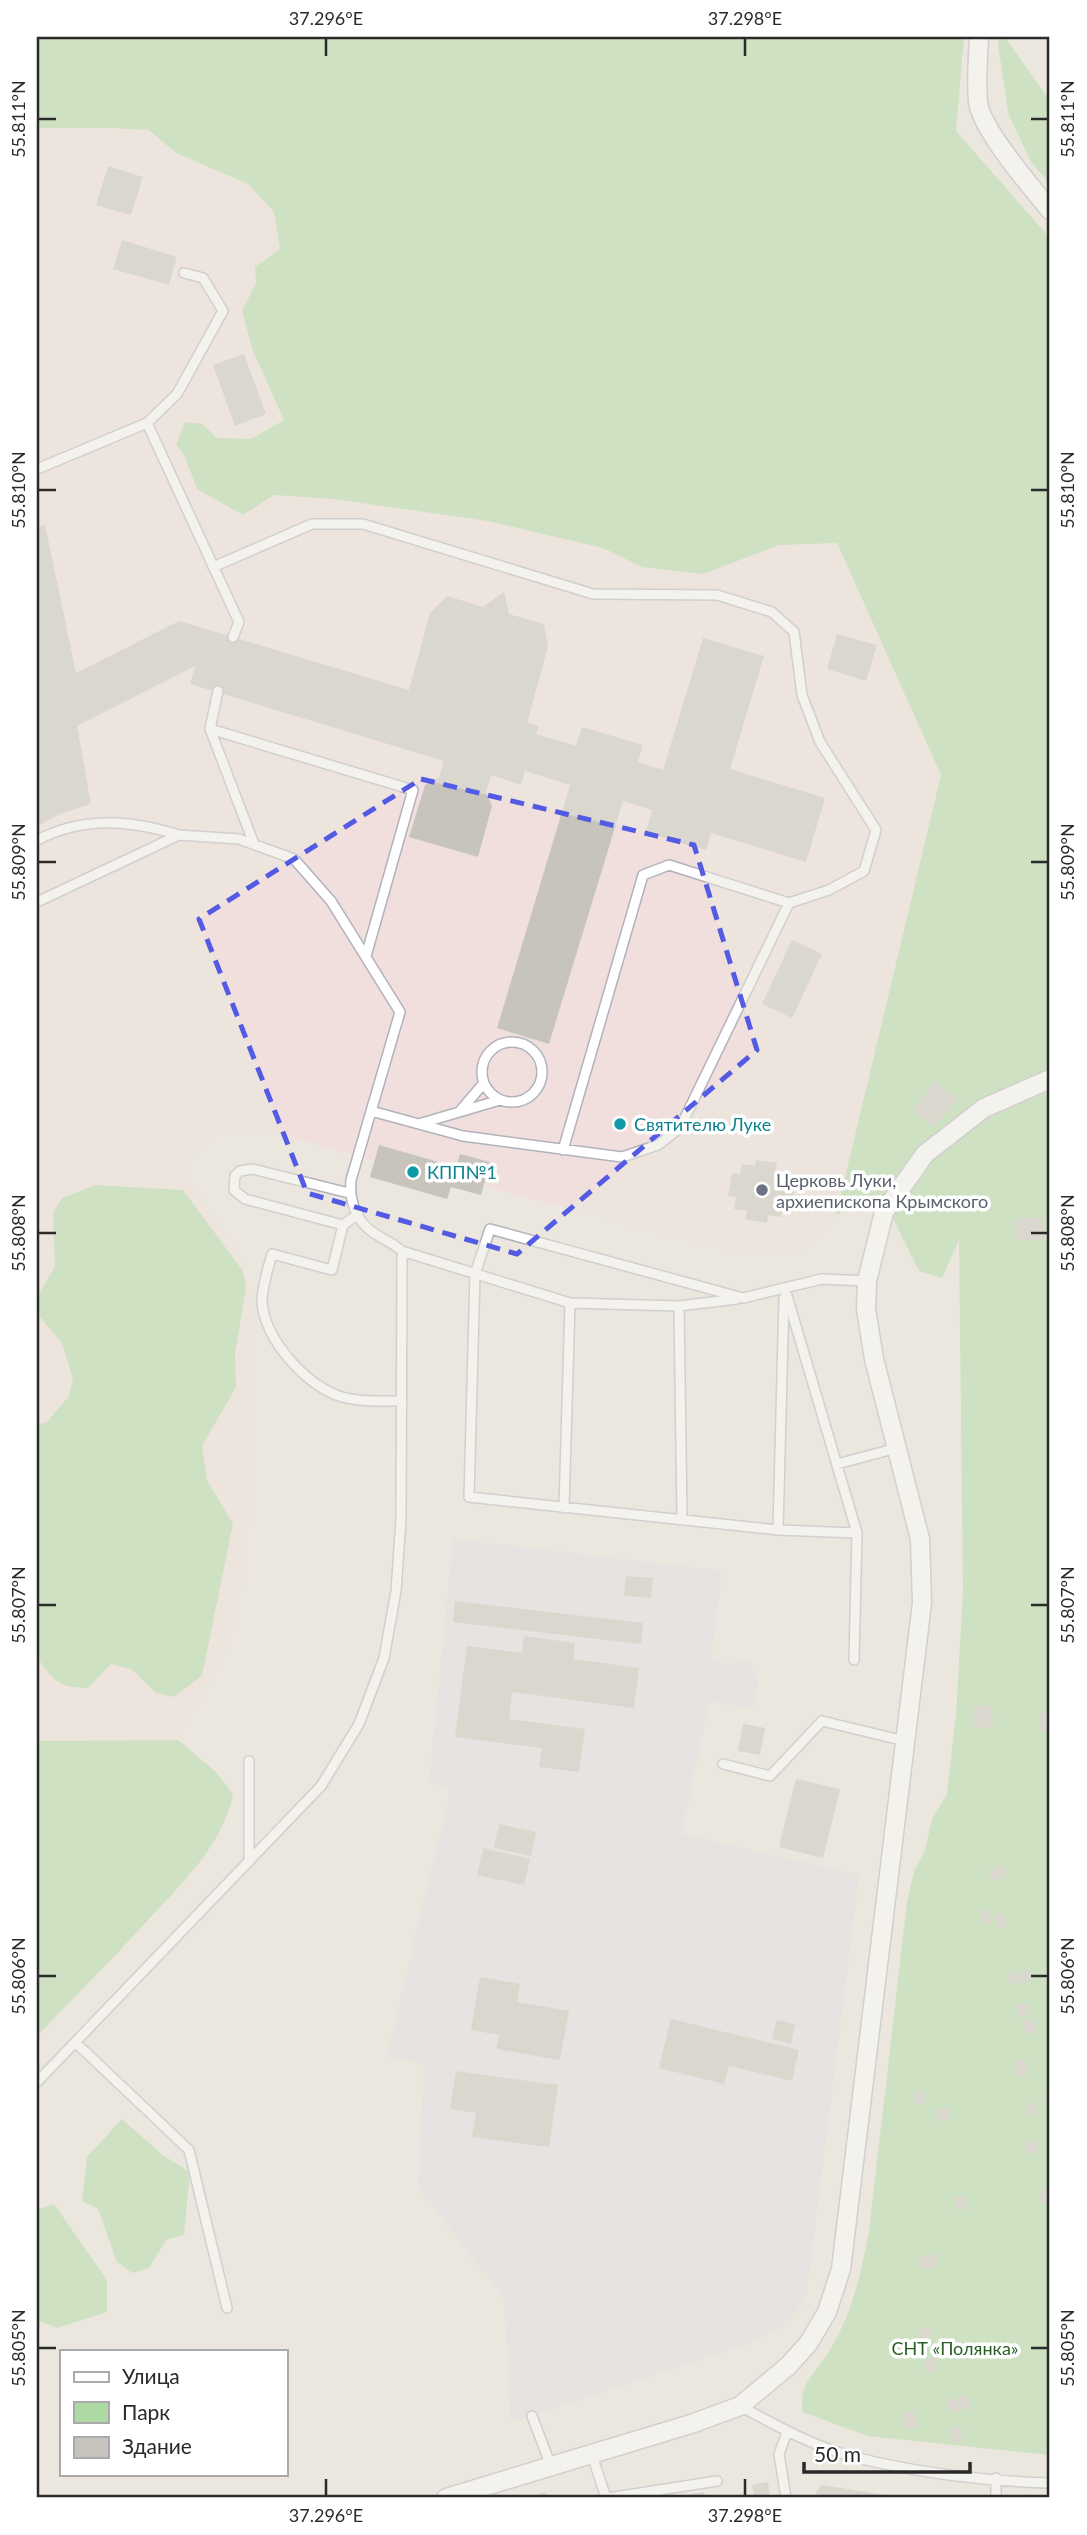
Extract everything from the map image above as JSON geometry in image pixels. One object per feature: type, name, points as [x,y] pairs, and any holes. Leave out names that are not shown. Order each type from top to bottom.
[{"type":"street","points":[[979,37],[978,105],[1013,164],[1050,210]]},
{"type":"street","points":[[446,2498],[592,2455],[740,2406],[788,2366],[808,2344],[828,2312],[841,2269],[922,1603],[920,1539],[874,1359],[866,1309],[867,1281],[884,1212],[925,1154],[984,1108],[1050,1079]]},
{"type":"lane","points":[[37,469],[147,422],[177,394],[223,312],[203,278],[184,273]]},
{"type":"lane","points":[[147,422],[239,622],[233,637]]},
{"type":"lane","points":[[213,567],[312,524],[363,524],[593,594],[717,595],[772,612],[794,632],[802,695],[820,742],[876,830],[864,871],[829,890],[789,903],[669,865],[643,875],[563,1150]]},
{"type":"lane","points":[[218,691],[211,729],[254,844]]},
{"type":"lane","points":[[211,729],[414,790],[366,956]]},
{"type":"lane","points":[[37,840],[58,829],[84,823],[147,825],[179,835],[239,839],[294,859],[331,901],[400,1013],[349,1193],[365,1226],[374,1234],[391,1241],[402,1251],[570,1303],[679,1306],[743,1298],[822,1279],[867,1281]]},
{"type":"lane","points":[[37,902],[179,835]]},
{"type":"lane","points":[[371,1111],[463,1136],[622,1157],[658,1145],[680,1128],[789,903]]},
{"type":"lane","points":[[501,1043],[525,1043],[535,1050],[541,1060],[541,1084],[534,1094],[524,1100],[500,1100],[490,1093],[484,1083],[481,1071],[484,1059],[491,1049],[501,1043]]},
{"type":"lane","points":[[459,1112],[484,1083]]},
{"type":"lane","points":[[420,1124],[500,1100]]},
{"type":"lane","points":[[343,1225],[245,1199],[234,1190],[233,1183],[240,1171],[253,1168],[349,1193]]},
{"type":"lane","points":[[358,1214],[343,1225],[332,1270],[272,1254],[262,1303],[271,1332],[302,1375],[341,1397],[402,1401]]},
{"type":"lane","points":[[743,1298],[490,1229],[475,1274],[469,1497],[778,1530],[858,1533]]},
{"type":"lane","points":[[37,2082],[321,1786],[359,1724],[384,1658],[397,1591],[401,1519],[402,1251]]},
{"type":"lane","points":[[785,1289],[858,1533],[854,1660]]},
{"type":"lane","points":[[778,1530],[785,1289]]},
{"type":"lane","points":[[564,1508],[570,1303]]},
{"type":"lane","points":[[679,1306],[682,1520]]},
{"type":"lane","points":[[837,1464],[897,1448]]},
{"type":"lane","points":[[723,1764],[770,1776],[822,1721],[905,1741]]},
{"type":"lane","points":[[249,1761],[249,1862]]},
{"type":"lane","points":[[75,2042],[189,2150],[228,2308]]},
{"type":"lane","points":[[740,2406],[787,2432],[856,2458],[947,2474],[1050,2483]]},
{"type":"lane","points":[[532,2416],[551,2466]]},
{"type":"lane","points":[[786,2498],[779,2454],[787,2432]]},
{"type":"lane","points":[[592,2455],[607,2498],[717,2481]]},
{"type":"lane","points":[[996,2479],[996,2498]]},
{"type":"highlighted area","points":[[421,779],[694,845],[757,1050],[517,1254],[307,1193],[199,919]]},
{"type":"shaded area","points":[[37,37],[837,543],[941,775],[836,1215],[813,1241],[797,1251],[757,1256],[732,1251],[484,1186],[481,1195],[451,1187],[447,1199],[370,1177],[374,1161],[274,1132],[236,1128],[216,1134],[192,1156],[190,1179],[206,1210],[230,1239],[248,1278],[252,1446],[250,1515],[237,1616],[223,1655],[178,1739],[217,1773],[233,1794],[230,1812],[201,1863],[37,2036]]},
{"type":"shaded area","points":[[453,1539],[722,1571],[711,1658],[727,1665],[748,1660],[759,1679],[753,1709],[709,1701],[682,1834],[859,1875],[806,2297],[784,2325],[751,2342],[511,2423],[504,2298],[418,2187],[424,2064],[387,2056],[451,1788],[429,1783]]},
{"type":"green space","name":"СНТ «Полянка»","points":[[37,37],[964,37],[956,131],[1050,238],[1050,2455],[867,2436],[803,2412],[802,2404],[807,2383],[833,2344],[848,2313],[862,2265],[869,2231],[907,1902],[914,1871],[925,1851],[932,1819],[947,1794],[956,1714],[963,1592],[959,1240],[942,1278],[919,1271],[881,1195],[836,1215],[941,775],[837,543],[779,545],[703,574],[642,567],[603,548],[488,521],[333,499],[274,495],[243,515],[197,489],[185,457],[176,444],[185,422],[202,424],[217,438],[251,439],[284,420],[253,351],[242,311],[256,283],[255,267],[280,249],[274,212],[248,184],[176,153],[149,130],[37,128]]},
{"type":"green space","points":[[997,37],[1005,37],[1050,101],[1050,184],[1031,162],[1008,113]]},
{"type":"green space","points":[[95,1185],[183,1190],[243,1271],[246,1287],[235,1354],[236,1387],[202,1446],[207,1480],[233,1524],[202,1676],[174,1697],[156,1693],[131,1669],[111,1664],[88,1688],[63,1684],[52,1677],[37,1657],[37,1424],[46,1423],[69,1396],[73,1379],[62,1343],[38,1315],[37,1297],[55,1267],[53,1213],[62,1198]]},
{"type":"green space","points":[[178,1740],[217,1773],[233,1794],[220,1830],[211,1847],[187,1877],[37,2036],[37,1741]]},
{"type":"green space","points":[[122,2119],[164,2156],[190,2172],[184,2235],[166,2240],[149,2268],[132,2273],[117,2262],[98,2209],[82,2201],[87,2157]]},
{"type":"green space","points":[[54,2204],[107,2280],[107,2312],[57,2328],[37,2320],[37,2210]]},
{"type":"building","points":[[108,166],[143,177],[131,215],[96,205]]},
{"type":"building","points":[[122,240],[177,257],[169,285],[113,269]]},
{"type":"building","points":[[244,354],[266,414],[235,426],[213,365]]},
{"type":"building","points":[[45,525],[76,673],[179,621],[409,690],[430,613],[447,596],[483,607],[504,592],[509,614],[544,624],[548,647],[527,723],[539,726],[536,734],[576,746],[582,727],[643,745],[638,762],[663,770],[703,638],[764,656],[730,769],[825,798],[806,862],[711,833],[706,850],[646,832],[652,810],[623,801],[549,1044],[497,1028],[570,785],[525,771],[521,785],[491,775],[486,792],[492,806],[478,857],[409,837],[425,785],[439,778],[444,761],[190,684],[195,666],[77,726],[91,804],[60,814],[37,826],[37,527]]},
{"type":"building","points":[[837,634],[877,645],[866,681],[827,669]]},
{"type":"building","points":[[792,940],[822,954],[792,1018],[762,1004]]},
{"type":"building","points":[[936,1081],[957,1099],[934,1127],[913,1110]]},
{"type":"building","name":"КПП№1","points":[[379,1145],[456,1167],[460,1154],[490,1162],[481,1195],[451,1187],[447,1199],[370,1177]]},
{"type":"building","name":"Церковь Луки, архиепископа Крымского","points":[[756,1160],[777,1163],[776,1170],[789,1172],[787,1182],[795,1184],[791,1207],[783,1206],[781,1217],[768,1215],[767,1223],[745,1219],[747,1211],[734,1209],[736,1197],[728,1196],[732,1173],[740,1174],[742,1164],[755,1166]]},
{"type":"building","points":[[1015,1218],[1043,1218],[1043,1240],[1015,1240]]},
{"type":"building","points":[[626,1576],[653,1578],[651,1598],[624,1596]]},
{"type":"building","points":[[455,1601],[643,1623],[641,1644],[453,1622]]},
{"type":"building","points":[[524,1636],[575,1643],[573,1659],[639,1668],[634,1708],[512,1692],[509,1719],[585,1729],[579,1772],[539,1767],[542,1748],[455,1737],[467,1646],[522,1653]]},
{"type":"building","points":[[992,1705],[993,1727],[974,1728],[973,1706]]},
{"type":"building","points":[[1050,1713],[1050,1732],[1041,1733],[1039,1714]]},
{"type":"building","points":[[743,1724],[765,1728],[760,1755],[738,1751]]},
{"type":"building","points":[[796,1779],[840,1789],[823,1858],[779,1847]]},
{"type":"building","points":[[499,1824],[536,1832],[531,1856],[494,1848]]},
{"type":"building","points":[[483,1848],[530,1859],[524,1885],[477,1875]]},
{"type":"building","points":[[1004,1865],[1006,1877],[991,1881],[988,1869]]},
{"type":"building","points":[[988,1909],[991,1922],[983,1924],[980,1911]]},
{"type":"building","points":[[1004,1913],[1007,1928],[998,1929],[995,1915]]},
{"type":"building","points":[[1031,1970],[1033,1980],[1010,1985],[1007,1975]]},
{"type":"building","points":[[480,1977],[520,1984],[517,2002],[569,2011],[560,2060],[496,2049],[499,2035],[471,2030]]},
{"type":"building","points":[[1028,2003],[1030,2014],[1019,2017],[1016,2005]]},
{"type":"building","points":[[671,2019],[799,2050],[792,2081],[729,2066],[724,2084],[659,2068]]},
{"type":"building","points":[[1034,2019],[1037,2032],[1025,2034],[1022,2021]]},
{"type":"building","points":[[777,2020],[795,2024],[791,2044],[772,2039]]},
{"type":"building","points":[[1025,2059],[1028,2075],[1018,2077],[1015,2062]]},
{"type":"building","points":[[456,2071],[558,2085],[549,2147],[472,2137],[476,2113],[450,2109]]},
{"type":"building","points":[[924,2091],[926,2103],[916,2105],[913,2093]]},
{"type":"building","points":[[1050,2093],[1050,2104],[1047,2105],[1045,2094]]},
{"type":"building","points":[[1034,2102],[1037,2114],[1028,2115],[1026,2104]]},
{"type":"building","points":[[948,2108],[950,2120],[939,2122],[936,2110]]},
{"type":"building","points":[[1036,2140],[1039,2152],[1028,2154],[1025,2142]]},
{"type":"building","points":[[1049,2189],[1050,2203],[1041,2205],[1038,2191]]},
{"type":"building","points":[[964,2196],[967,2209],[957,2211],[954,2198]]},
{"type":"building","points":[[937,2253],[939,2266],[921,2270],[918,2257]]},
{"type":"building","points":[[930,2327],[931,2337],[919,2339],[917,2330]]},
{"type":"building","points":[[935,2357],[938,2371],[927,2373],[924,2360]]},
{"type":"building","points":[[968,2396],[971,2408],[949,2413],[947,2400]]},
{"type":"building","points":[[915,2411],[918,2427],[904,2430],[901,2414]]},
{"type":"building","points":[[950,2427],[962,2428],[961,2443],[949,2442]]},
{"type":"building","points":[[768,2482],[770,2494],[755,2498],[752,2485]]},
{"type":"building","points":[[822,2485],[898,2498],[817,2498],[816,2492]]},
{"type":"building","points":[[545,2492],[547,2498],[527,2498]]},
{"type":"building","points":[[704,2492],[705,2498],[674,2498],[674,2497]]},
{"type":"place","name":"Святителю Луке","points":[[620,1124]]},
{"type":"place","name":"КПП№1","points":[[413,1172]]},
{"type":"place","name":"Церковь Луки, архиепископа Крымского","points":[[762,1190]]}]
